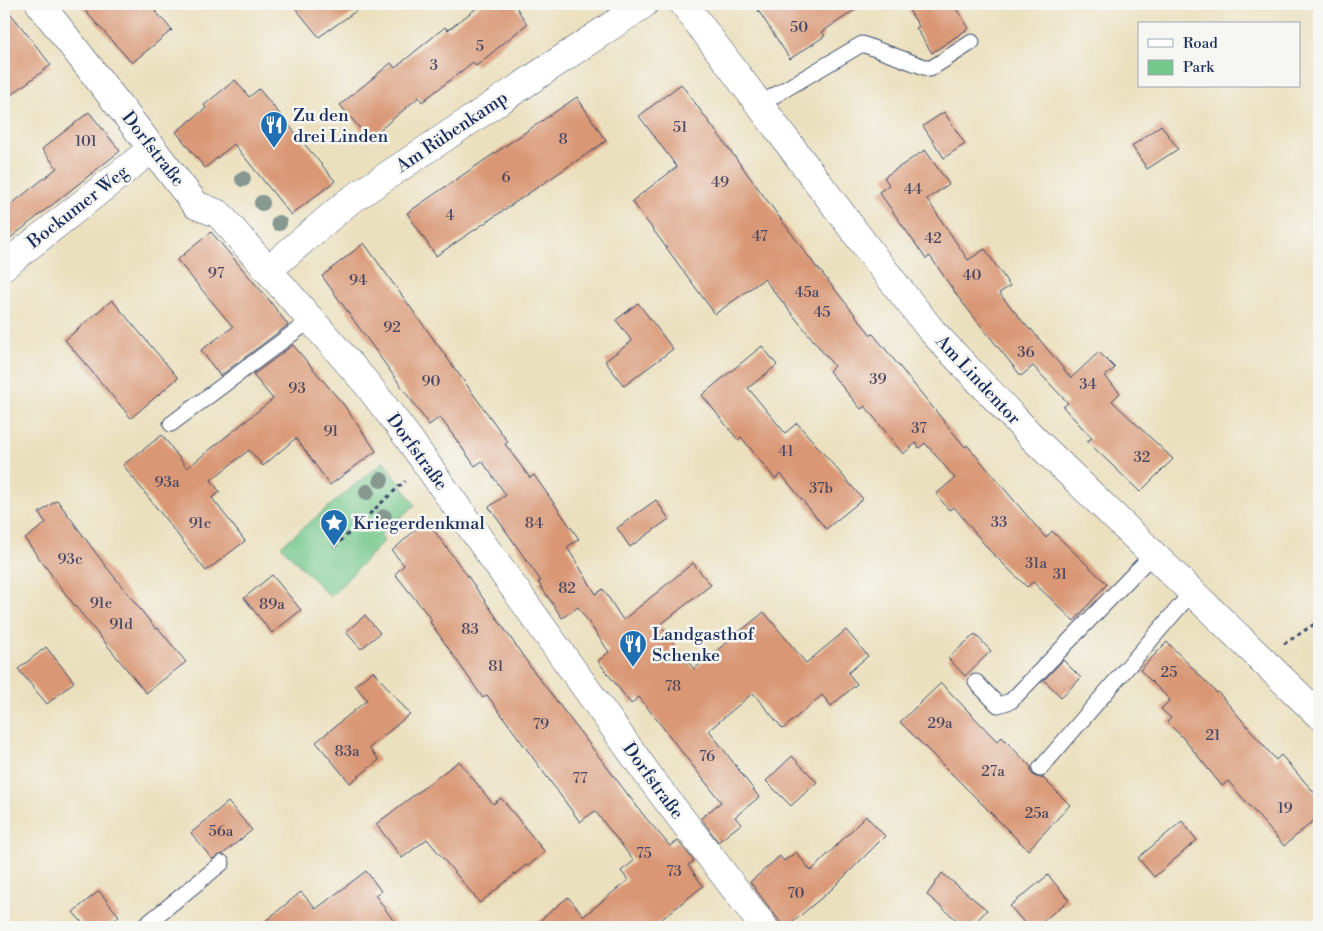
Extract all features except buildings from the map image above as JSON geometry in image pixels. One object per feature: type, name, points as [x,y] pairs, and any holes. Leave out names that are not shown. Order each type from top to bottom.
[{"type":"street","name":"Dorfstraße","points":[[40,4],[196,205],[219,214],[367,384],[425,462],[498,567],[651,779],[764,927]]},
{"type":"street","name":"Am Rübenkamp","points":[[268,270],[348,202],[644,4]]},
{"type":"street","name":"Am Lindentor","points":[[684,4],[873,256],[932,331],[1032,437],[1319,715]]},
{"type":"street","name":"Bockumer Weg","points":[[4,266],[152,148]]},
{"type":"lane","points":[[760,104],[862,44],[930,69],[972,42]]},
{"type":"lane","points":[[171,424],[312,319]]},
{"type":"lane","points":[[976,682],[998,706],[1011,701],[1153,554]]},
{"type":"lane","points":[[1040,769],[1192,592]]},
{"type":"lane","points":[[143,927],[222,863]]},
{"type":"path","points":[[334,547],[425,462]]},
{"type":"path","points":[[1261,659],[1319,621]]},
{"type":"green space","points":[[384,461],[415,505],[380,535],[384,541],[330,597],[281,546]]},
{"type":"place","name":"Zu den drei Linden","points":[[274,149]]},
{"type":"place","name":"Kriegerdenkmal","points":[[334,547]]},
{"type":"place","name":"Landgasthof Schenke","points":[[633,668]]}]
